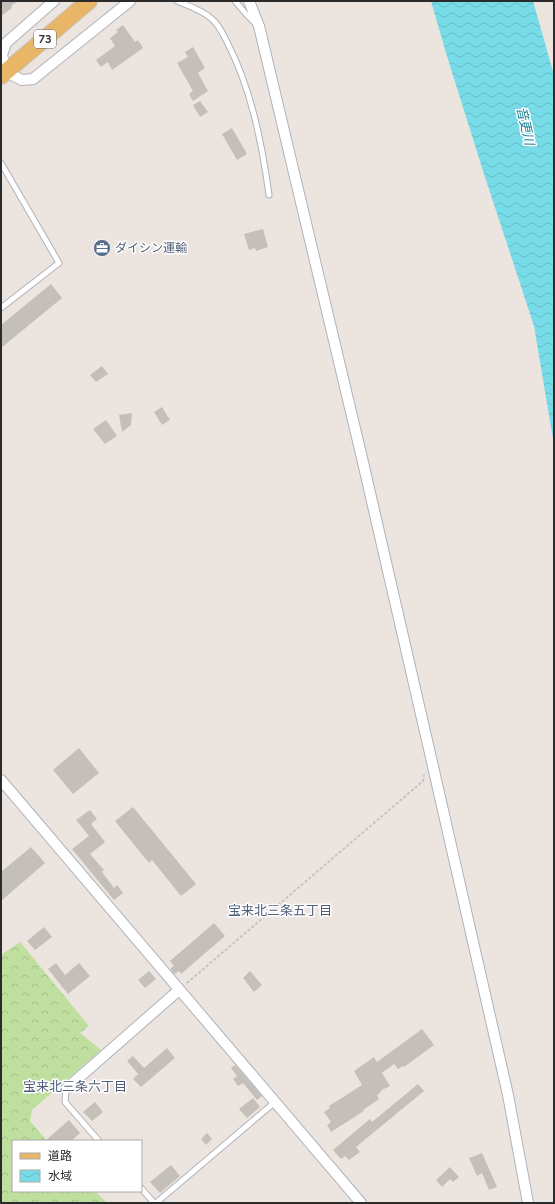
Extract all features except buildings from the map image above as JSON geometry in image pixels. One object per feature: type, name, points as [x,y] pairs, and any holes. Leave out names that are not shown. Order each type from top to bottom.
[{"type":"main road","name":"73","points":[[4,74],[90,1]]},
{"type":"street","points":[[54,1],[6,43],[2,55],[4,74],[22,80],[33,79],[130,1]]},
{"type":"street","points":[[249,1],[259,26],[362,458],[508,1095],[528,1203]]},
{"type":"street","points":[[1,780],[361,1203]]},
{"type":"street","points":[[66,1089],[180,990]]},
{"type":"lane","points":[[177,1],[200,10],[213,19],[220,27],[236,59],[257,125],[264,156],[270,195]]},
{"type":"lane","points":[[234,1],[259,26]]},
{"type":"lane","points":[[1,163],[59,263],[1,308]]},
{"type":"lane","points":[[66,1089],[65,1102],[98,1140]]},
{"type":"lane","points":[[142,1189],[155,1203],[275,1102]]},
{"type":"path","points":[[180,990],[423,781],[425,776],[424,770]]},
{"type":"green space","points":[[20,942],[89,1026],[80,1033],[101,1050],[32,1110],[30,1121],[46,1140],[12,1140],[12,1192],[96,1192],[107,1203],[1,1203],[1,955]]},
{"type":"water","name":"音更川","points":[[431,1],[533,1],[554,75],[554,445],[534,326],[483,171]]},
{"type":"place","name":"ダイシン運輸","points":[[102,248]]},
{"type":"district","name":"宝来北三条五丁目","points":[[280,911]]},
{"type":"district","name":"宝来北三条六丁目","points":[[75,1087]]}]
